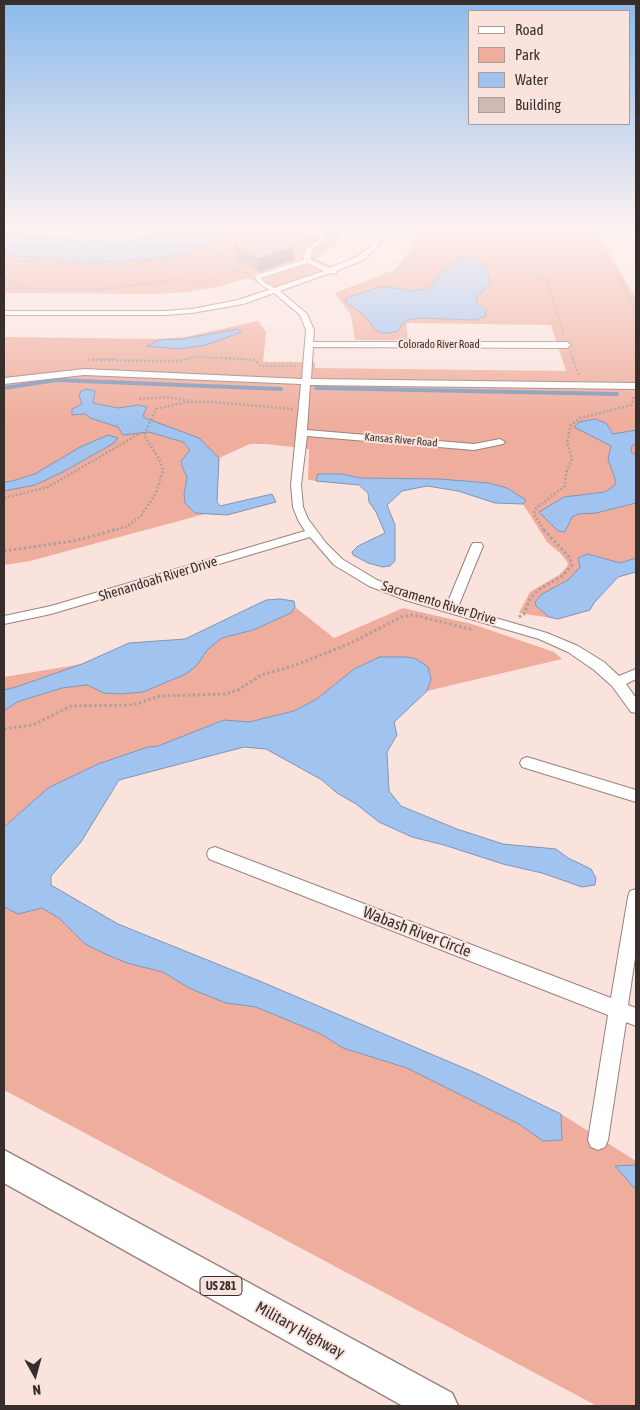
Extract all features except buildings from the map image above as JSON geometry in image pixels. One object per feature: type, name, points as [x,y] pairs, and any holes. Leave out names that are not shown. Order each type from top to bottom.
[{"type":"main road","name":"Military Highway","points":[[4,1166],[439,1406]]},
{"type":"street","points":[[4,313],[48,311],[134,314],[192,311],[240,302],[270,293]]},
{"type":"street","name":"Sacramento River Drive","points":[[278,293],[303,314],[310,330],[296,485],[298,507],[311,533],[338,562],[373,582],[409,597],[497,622],[558,642],[587,658],[616,682],[636,708]]},
{"type":"street","name":"Colorado River Road","points":[[310,344],[568,345]]},
{"type":"street","points":[[4,381],[84,372],[306,382],[633,386]]},
{"type":"street","name":"Kansas River Road","points":[[302,433],[340,434],[474,447],[500,442]]},
{"type":"street","name":"Shenandoah River Drive","points":[[4,620],[52,610],[311,533]]},
{"type":"street","points":[[451,609],[477,546]]},
{"type":"street","points":[[616,682],[636,674]]},
{"type":"street","points":[[527,763],[636,796]]},
{"type":"street","name":"Wabash River Circle","points":[[215,854],[628,1014]]},
{"type":"street","points":[[598,1140],[628,1014],[636,897]]},
{"type":"path","points":[[550,293],[582,385]]},
{"type":"path","points":[[627,293],[636,310]]},
{"type":"path","points":[[83,361],[99,359],[178,361],[198,357],[254,360],[261,366],[307,367]]},
{"type":"path","points":[[518,618],[524,614],[530,599],[538,590],[562,576],[572,565],[570,558],[540,526],[534,514],[535,509],[565,486],[566,473],[572,459],[567,441],[568,431],[571,425],[580,418],[631,405],[634,400],[633,386]]},
{"type":"path","points":[[139,399],[168,397],[199,402],[303,410]]},
{"type":"path","points":[[4,498],[48,487],[144,431],[156,409],[163,406],[199,402]]},
{"type":"path","points":[[4,551],[89,537],[126,526],[141,516],[156,493],[163,470],[160,461],[144,435],[144,431]]},
{"type":"path","points":[[4,729],[34,725],[71,706],[134,705],[160,696],[225,694],[238,690],[261,675],[293,666],[351,643],[403,616],[413,615],[460,628],[476,630]]},
{"type":"green space","points":[[4,293],[174,293],[152,294]]},
{"type":"green space","points":[[335,293],[632,293],[636,299],[636,572],[618,577],[590,610],[558,619],[519,613],[530,592],[559,575],[567,567],[568,563],[547,542],[523,504],[495,503],[458,491],[427,486],[402,491],[387,505],[395,525],[395,561],[390,566],[383,567],[368,563],[353,555],[352,552],[358,546],[385,533],[376,512],[369,502],[368,493],[359,485],[308,480],[309,449],[266,444],[250,444],[219,458],[217,502],[220,506],[272,494],[276,502],[227,515],[205,514],[30,561],[4,565],[4,337],[159,339],[185,337],[258,321],[266,332],[263,362],[315,362],[315,368],[566,371],[551,325],[406,323],[408,340],[355,340],[351,315]]},
{"type":"green space","points":[[266,600],[294,601],[295,607],[334,638],[403,608],[472,624],[554,652],[562,659],[427,691],[394,722],[397,735],[387,752],[389,791],[401,806],[457,829],[503,844],[556,849],[568,858],[591,869],[596,878],[595,885],[582,887],[542,873],[503,864],[412,837],[379,822],[356,804],[337,793],[322,780],[266,749],[244,747],[119,780],[81,842],[51,876],[51,885],[118,924],[262,982],[478,1074],[561,1114],[636,1161],[636,1406],[597,1406],[4,1090],[4,677],[82,664],[129,643],[185,639]]},
{"type":"water","points":[[362,293],[480,293],[477,296],[476,302],[486,310],[485,316],[475,320],[419,318],[403,323],[398,331],[382,333],[377,331],[363,314],[347,304],[345,299]]},
{"type":"water","points":[[237,329],[241,332],[206,345],[179,349],[147,346],[159,340],[183,339]]},
{"type":"water","points":[[87,389],[95,391],[93,403],[118,408],[138,405],[147,407],[143,416],[145,418],[199,438],[219,458],[217,502],[220,506],[272,494],[276,502],[227,515],[195,513],[185,503],[184,495],[187,477],[181,461],[190,450],[183,442],[149,432],[123,435],[118,427],[90,418],[86,414],[72,415],[72,409],[82,404],[79,395],[81,391]]},
{"type":"water","points":[[595,419],[606,423],[613,434],[636,430],[636,443],[632,446],[631,452],[636,455],[636,503],[596,513],[579,514],[572,517],[565,532],[558,531],[539,512],[564,497],[605,492],[614,486],[616,482],[608,459],[611,446],[574,427],[579,422]]},
{"type":"water","points":[[108,435],[118,438],[114,443],[63,472],[35,485],[4,491],[4,482],[35,474],[80,447]]},
{"type":"water","points":[[318,474],[342,474],[360,478],[440,479],[489,483],[507,488],[526,500],[523,504],[495,503],[458,491],[427,486],[402,491],[387,505],[395,525],[395,561],[390,566],[383,567],[368,563],[353,555],[352,552],[358,546],[385,533],[376,512],[369,502],[368,493],[359,485],[316,481]]},
{"type":"water","points":[[588,554],[620,563],[636,558],[636,572],[618,577],[590,610],[558,619],[549,617],[536,606],[535,602],[542,594],[568,580],[580,567],[578,558]]},
{"type":"water","points":[[266,600],[294,601],[295,607],[291,613],[253,630],[222,638],[208,649],[197,665],[186,674],[143,692],[104,693],[87,685],[62,688],[17,702],[4,711],[4,690],[82,664],[129,643],[185,639]]},
{"type":"water","points":[[380,657],[416,659],[428,667],[431,679],[427,691],[394,722],[397,735],[387,752],[389,791],[401,806],[457,829],[503,844],[556,849],[568,858],[591,869],[596,878],[595,885],[582,887],[542,873],[503,864],[412,837],[379,822],[356,804],[337,793],[322,780],[266,749],[244,747],[119,780],[81,842],[51,876],[51,885],[118,924],[262,982],[478,1074],[561,1114],[562,1140],[543,1141],[519,1124],[407,1068],[343,1048],[321,1034],[256,1007],[226,1003],[191,989],[163,972],[127,963],[103,953],[85,944],[59,918],[42,908],[18,914],[4,907],[4,827],[48,788],[98,764],[148,747],[158,746],[224,720],[249,722],[294,711],[317,699],[354,669]]},
{"type":"water","points":[[636,1165],[636,1190],[615,1166]]},
{"type":"waterway","points":[[4,388],[57,380],[281,389]]},
{"type":"waterway","points":[[316,388],[617,394]]}]
